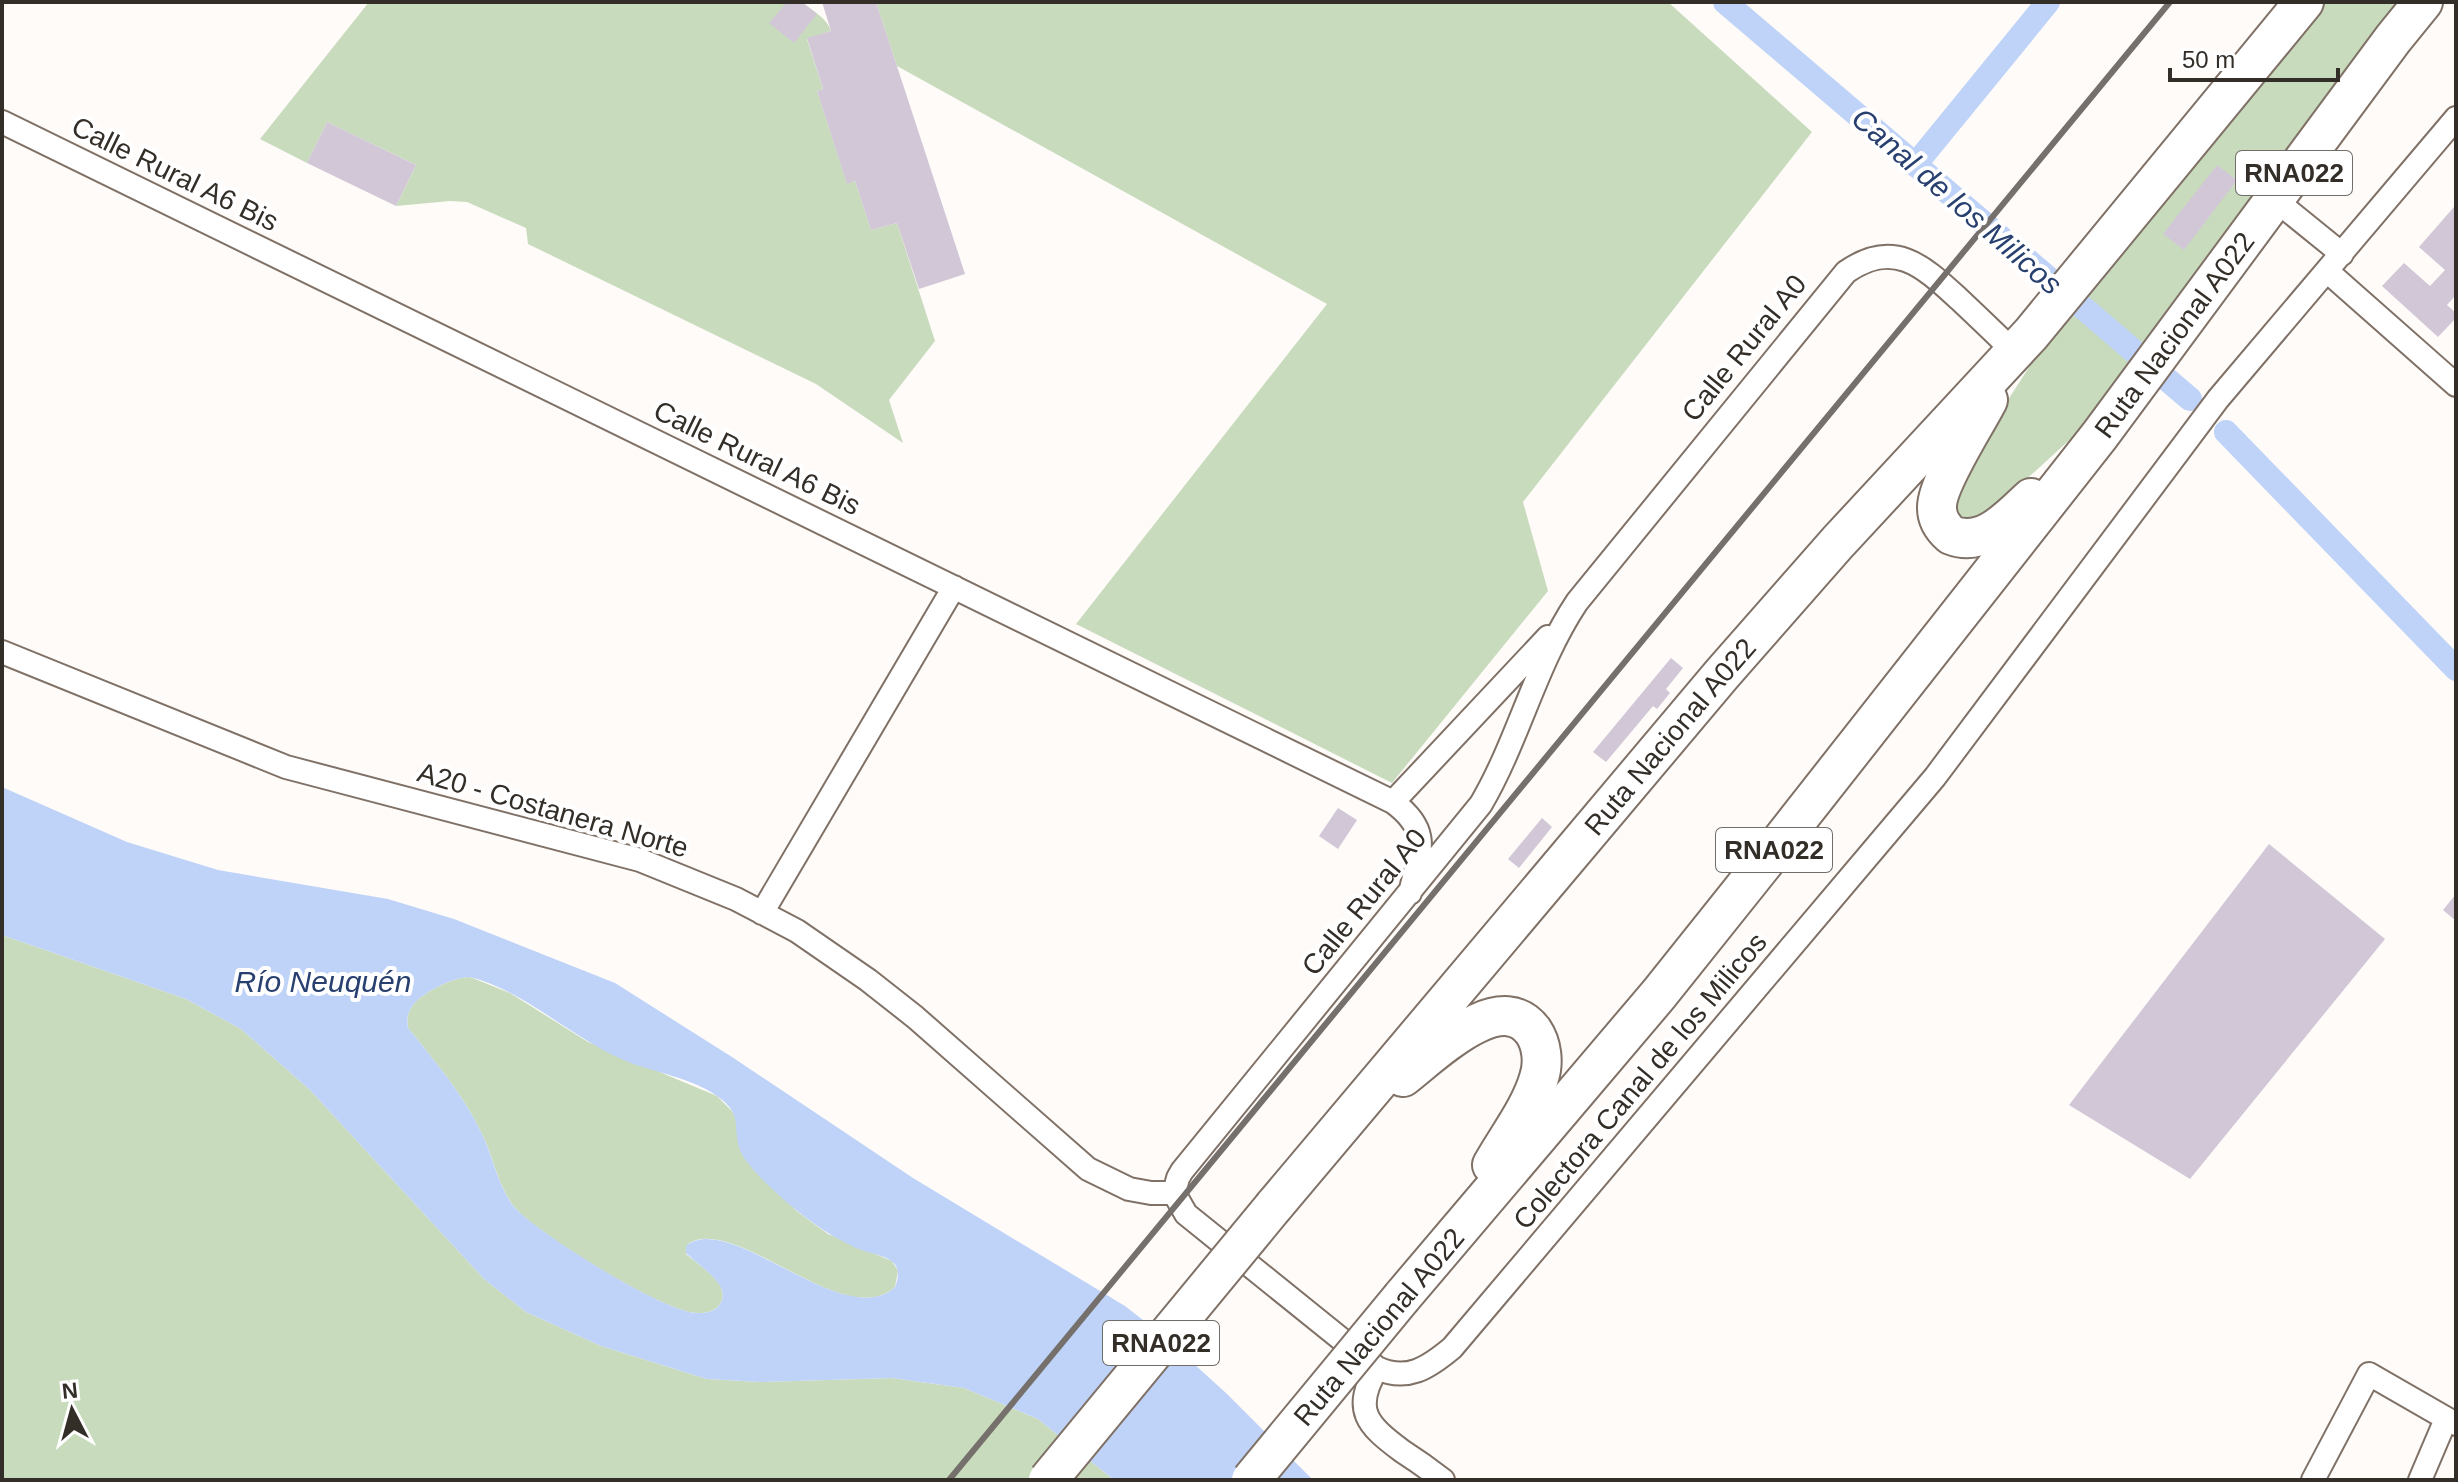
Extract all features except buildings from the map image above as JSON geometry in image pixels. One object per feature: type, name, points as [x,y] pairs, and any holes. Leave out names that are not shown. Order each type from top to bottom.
[{"type":"highway","name":"Ruta Nacional A022","points":[[1048,1480],[1722,674],[1838,542],[2023,343],[2304,2]]},
{"type":"highway","name":"Ruta Nacional A022","points":[[1251,1480],[1678,971],[2100,435],[2423,2]]},
{"type":"highway","points":[[2023,343],[1939,496],[1937,508],[1943,528],[1960,539],[1970,539],[1992,531],[2100,435]]},
{"type":"highway","points":[[1348,1120],[1474,1024],[1499,1016],[1511,1016],[1530,1028],[1541,1050],[1540,1076],[1448,1244]]},
{"type":"street","points":[[2456,118],[2327,271],[2456,385]]},
{"type":"street","name":"Calle Rural A6 Bis","points":[[2,122],[1393,802],[1410,815],[1418,827],[1419,855],[1410,893]]},
{"type":"street","points":[[2274,199],[2342,254]]},
{"type":"street","name":"Calle Rural A0","points":[[1174,1193],[1182,1171],[1466,826],[1495,780],[1548,649],[1597,577],[1846,272],[1872,258],[1901,258],[1924,268],[2023,343]]},
{"type":"street","name":"Colectora Canal de los Milicos","points":[[1377,1368],[1390,1374],[1404,1375],[1427,1367],[1452,1348],[1927,787],[2218,399],[2327,271]]},
{"type":"street","points":[[762,913],[954,587]]},
{"type":"street","name":"Calle Rural A0","points":[[1393,802],[1534,651],[1562,626]]},
{"type":"street","name":"A20 - Costanera Norte","points":[[2,652],[286,767],[640,860],[687,877],[797,931],[868,980],[915,1017],[1088,1169],[1129,1189],[1174,1193]]},
{"type":"street","points":[[1174,1193],[1186,1214],[1377,1368],[1364,1398],[1366,1418],[1380,1435],[1443,1480]]},
{"type":"street","points":[[2313,1480],[2369,1374],[2451,1421],[2420,1480]]},
{"type":"green space","points":[[369,2],[801,2],[819,15],[831,31],[807,39],[823,89],[817,91],[847,183],[855,181],[871,230],[897,223],[935,341],[889,400],[903,443],[816,384],[528,244],[526,228],[467,202],[396,206],[416,165],[327,122],[307,163],[260,139]]},
{"type":"green space","points":[[876,2],[1668,2],[1812,132],[1523,502],[1548,591],[1392,783],[1076,624],[1327,304],[897,66]]},
{"type":"green space","points":[[2326,2],[2409,2],[2088,423],[1984,518],[1974,523],[1956,519],[1948,499],[1963,470],[2042,347]]},
{"type":"green space","points":[[2,935],[186,999],[241,1029],[310,1090],[484,1279],[526,1312],[601,1346],[707,1379],[761,1382],[892,1378],[964,1388],[1038,1419],[1114,1480],[2,1480]]},
{"type":"green space","points":[[470,977],[510,993],[588,1042],[717,1096],[738,1122],[740,1149],[768,1184],[828,1234],[892,1261],[898,1271],[895,1287],[874,1297],[849,1296],[735,1245],[710,1239],[689,1243],[686,1254],[712,1276],[722,1290],[723,1297],[718,1306],[699,1313],[683,1310],[633,1288],[529,1221],[510,1200],[466,1104],[408,1028],[408,1018],[415,1002],[446,983]]},
{"type":"water","name":"Río Neuquén","points":[[2,787],[127,842],[218,870],[388,899],[454,919],[615,983],[913,1178],[1125,1306],[1226,1393],[1313,1480],[1114,1480],[1038,1419],[964,1388],[892,1378],[761,1382],[707,1379],[601,1346],[526,1312],[484,1279],[310,1090],[241,1029],[186,999],[2,935]],"holes":[[[470,977],[491,984],[626,1061],[695,1084],[717,1096],[731,1109],[740,1150],[760,1177],[814,1224],[854,1247],[896,1265],[895,1287],[873,1297],[847,1295],[818,1285],[730,1243],[706,1239],[686,1246],[686,1253],[718,1283],[723,1297],[711,1311],[699,1313],[683,1310],[633,1288],[529,1221],[504,1191],[466,1104],[408,1028],[408,1018],[415,1002],[438,987]]]},
{"type":"waterway","name":"Canal de los Milicos","points":[[1725,2],[2190,399]]},
{"type":"waterway","points":[[1915,165],[2048,2]]},
{"type":"waterway","name":"Canal de los Milicos","points":[[2226,432],[2456,669]]},
{"type":"railway","points":[[949,1480],[2170,2]]}]
